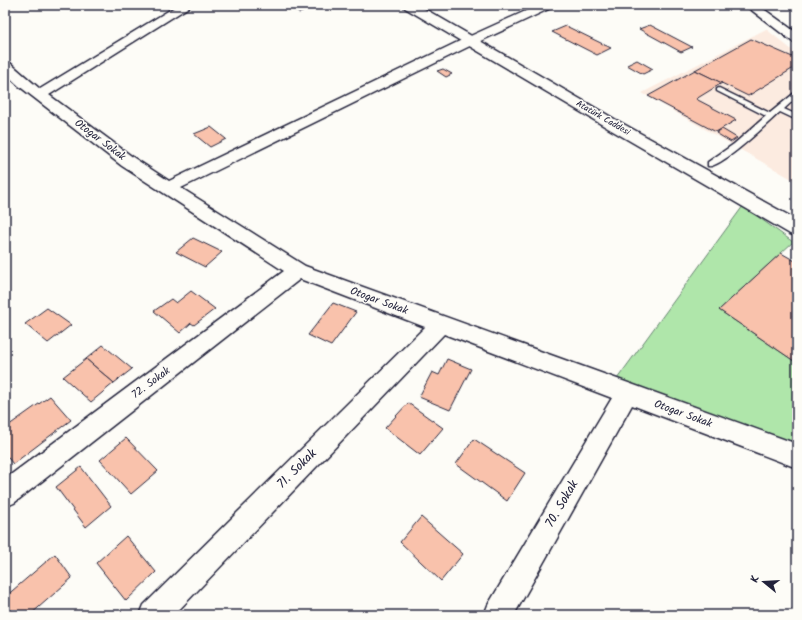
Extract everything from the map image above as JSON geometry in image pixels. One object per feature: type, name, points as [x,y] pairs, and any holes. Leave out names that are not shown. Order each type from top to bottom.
[{"type":"main road","name":"Atatürk Caddesi","points":[[409,5],[592,95]]},
{"type":"main road","name":"Atatürk Caddesi","points":[[431,5],[477,38],[797,229]]},
{"type":"main road","points":[[664,136],[797,213]]},
{"type":"street","points":[[40,95],[186,5]]},
{"type":"street","points":[[168,188],[477,38],[549,5]]},
{"type":"street","points":[[751,5],[797,39]]},
{"type":"street","name":"Otogar Sokak","points":[[5,66],[40,95],[128,162],[298,271],[797,456]]},
{"type":"street","name":"72. Sokak","points":[[5,494],[298,271]]},
{"type":"street","name":"71. Sokak","points":[[154,615],[441,324]]},
{"type":"street","name":"70. Sokak","points":[[498,615],[627,393]]},
{"type":"lane","points":[[719,90],[771,116]]},
{"type":"lane","points":[[711,164],[737,146],[797,93]]},
{"type":"lane","points":[[779,109],[797,118]]},
{"type":"shaded area","points":[[766,29],[797,54],[797,182],[642,93]]},
{"type":"green space","points":[[743,206],[793,242],[719,310],[797,363],[797,445],[617,379]]},
{"type":"building","points":[[287,5],[314,5],[317,7],[299,13]]},
{"type":"building","points":[[650,25],[692,47],[681,52],[639,29]]},
{"type":"building","points":[[566,26],[611,48],[597,55],[552,32]]},
{"type":"building","points":[[751,39],[797,59],[797,66],[748,96],[695,70]]},
{"type":"building","points":[[637,60],[653,69],[643,74],[627,65]]},
{"type":"building","points":[[443,69],[452,74],[446,77],[437,71]]},
{"type":"building","points":[[695,70],[722,83],[696,99],[736,120],[716,132],[648,96]]},
{"type":"building","points":[[211,127],[226,139],[210,147],[194,134]]},
{"type":"building","points":[[722,129],[737,138],[731,142],[716,133]]},
{"type":"building","points":[[193,238],[222,252],[205,267],[176,252]]},
{"type":"building","points":[[781,253],[797,262],[797,363],[719,310]]},
{"type":"building","points":[[191,291],[215,309],[194,325],[191,323],[180,333],[154,311],[171,299],[176,303]]},
{"type":"building","points":[[333,303],[356,312],[331,346],[308,335]]},
{"type":"building","points":[[47,308],[71,325],[48,343],[25,324]]},
{"type":"building","points":[[103,345],[132,369],[114,383],[86,359]]},
{"type":"building","points":[[86,359],[114,383],[91,402],[63,377]]},
{"type":"building","points":[[447,359],[471,369],[450,410],[419,397],[432,372],[439,375]]},
{"type":"building","points":[[50,396],[71,420],[13,464],[5,454],[5,428]]},
{"type":"building","points":[[408,403],[443,428],[420,455],[385,428]]},
{"type":"building","points":[[126,438],[158,471],[131,494],[100,460]]},
{"type":"building","points":[[474,439],[525,473],[507,501],[456,464]]},
{"type":"building","points":[[81,467],[111,506],[86,527],[56,487]]},
{"type":"building","points":[[421,517],[463,554],[441,581],[400,542]]},
{"type":"building","points":[[126,536],[156,572],[126,601],[96,563]]},
{"type":"building","points":[[55,554],[72,578],[30,615],[5,615],[5,597]]}]
